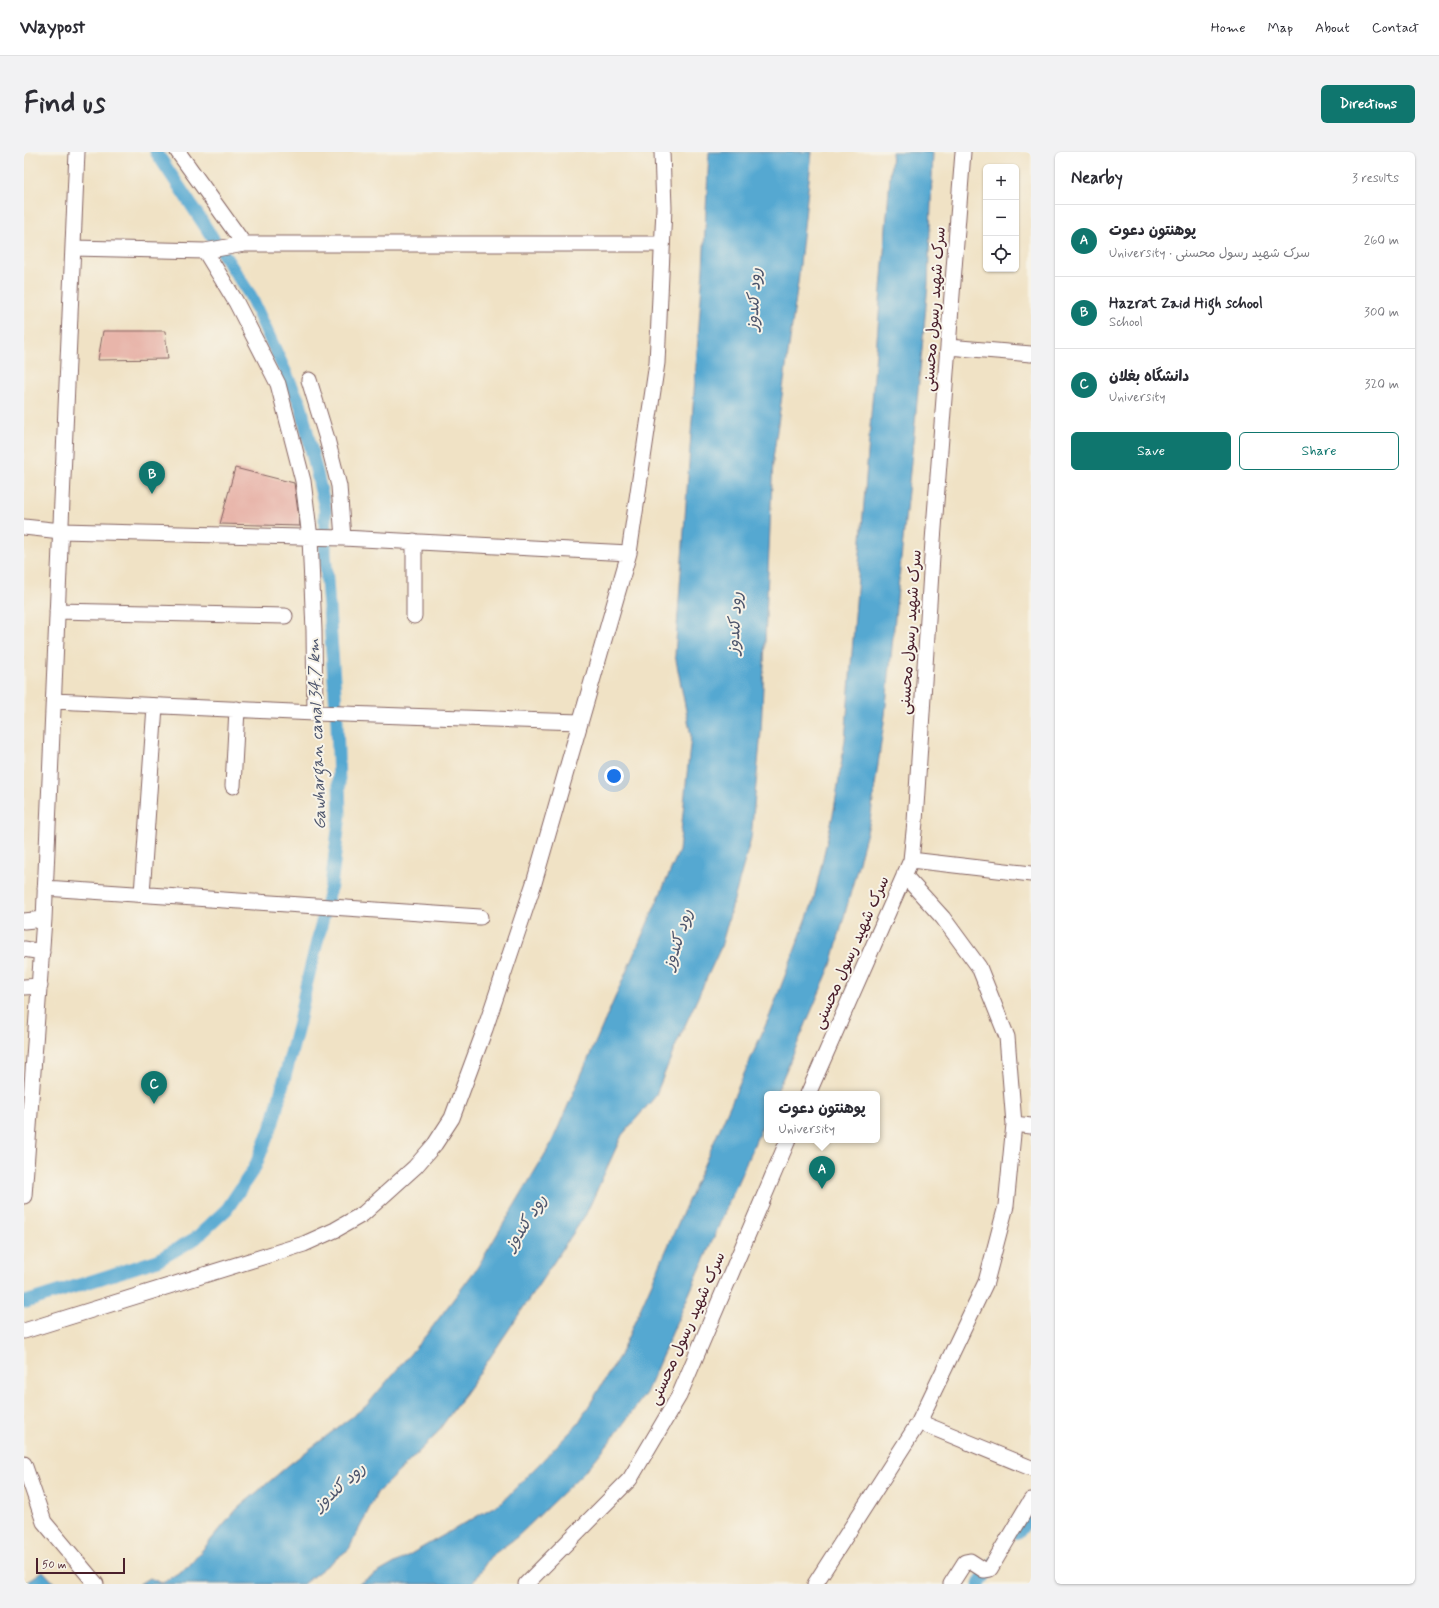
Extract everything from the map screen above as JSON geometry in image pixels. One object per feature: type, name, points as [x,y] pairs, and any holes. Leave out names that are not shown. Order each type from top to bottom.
[{"type":"street","points":[[24,1196],[44,919],[54,701],[56,612],[61,531],[77,152]]},
{"type":"street","points":[[178,152],[244,244]]},
{"type":"street","points":[[24,1331],[304,1244],[335,1230],[363,1214],[415,1168],[435,1144],[452,1118],[534,883],[629,553],[657,363],[664,208],[662,152]]},
{"type":"street","name":"سرک شهید رسول محسنی","points":[[809,1091],[911,860],[915,822],[963,152]]},
{"type":"street","points":[[73,248],[205,251],[244,244],[662,244]]},
{"type":"street","points":[[205,251],[236,302],[278,384],[303,481],[310,538],[314,631],[315,713]]},
{"type":"street","points":[[948,347],[1031,354]]},
{"type":"street","points":[[308,380],[327,439],[339,486],[343,538]]},
{"type":"street","points":[[24,527],[61,531],[414,541],[629,553]]},
{"type":"street","points":[[414,541],[414,616]]},
{"type":"street","points":[[56,612],[285,616]]},
{"type":"street","points":[[54,701],[362,715],[580,722]]},
{"type":"street","points":[[142,894],[155,706]]},
{"type":"street","points":[[233,786],[237,709]]},
{"type":"street","points":[[911,860],[1031,874]]},
{"type":"street","points":[[815,1584],[919,1422],[986,1282],[1006,1206],[1014,1124],[1007,1037],[979,967],[943,918],[904,875]]},
{"type":"street","points":[[45,888],[480,917]]},
{"type":"street","points":[[24,921],[44,919]]},
{"type":"street","points":[[24,949],[42,952]]},
{"type":"street","points":[[24,987],[40,986]]},
{"type":"street","points":[[1014,1124],[1031,1126]]},
{"type":"street","name":"سرک شهید رسول محسنی","points":[[527,1584],[630,1479],[679,1396],[787,1143]]},
{"type":"street","points":[[919,1422],[1031,1468]]},
{"type":"street","points":[[24,1464],[44,1522],[92,1578]]},
{"type":"street","points":[[951,1584],[965,1562],[970,1561],[984,1570],[990,1569],[1031,1500]]},
{"type":"water","name":"رود کندوز","points":[[709,152],[812,152],[798,283],[773,459],[761,732],[751,838],[721,947],[676,1045],[655,1097],[622,1135],[586,1214],[479,1374],[434,1437],[377,1493],[349,1549],[303,1584],[139,1584],[149,1578],[162,1583],[188,1567],[237,1509],[290,1464],[366,1406],[427,1334],[477,1268],[551,1144],[679,851],[691,736],[675,655],[703,269]]},
{"type":"water","points":[[892,152],[933,152],[928,285],[885,715],[870,821],[831,965],[777,1091],[764,1091],[764,1122],[646,1393],[618,1431],[590,1466],[517,1537],[490,1557],[472,1584],[358,1584],[502,1502],[577,1425],[620,1355],[770,1015],[813,902],[834,810],[845,740]]},
{"type":"water","points":[[43,1571],[55,1584],[24,1584]]},
{"type":"building","points":[[103,331],[165,331],[168,359],[98,360]]},
{"type":"building","points":[[235,468],[294,483],[300,526],[220,524]]},
{"type":"waterway","name":"Gawhargan canal 34.7 km","points":[[26,1302],[158,1260],[196,1238],[227,1209],[255,1167],[273,1122],[299,1023],[306,986],[331,886],[340,814],[337,722],[325,552],[325,508],[301,406],[250,295],[156,152]]},
{"type":"waterway","points":[[1018,1533],[1031,1515]]},
{"type":"waterway","points":[[979,1584],[995,1563]]},
{"type":"place","name":"Hazrat Zaid High school","points":[[152,494]]},
{"type":"place","name":"دانشگاه بغلان","points":[[154,1104]]},
{"type":"place","name":"پوهنتون دعوت","points":[[822,1189]]}]
